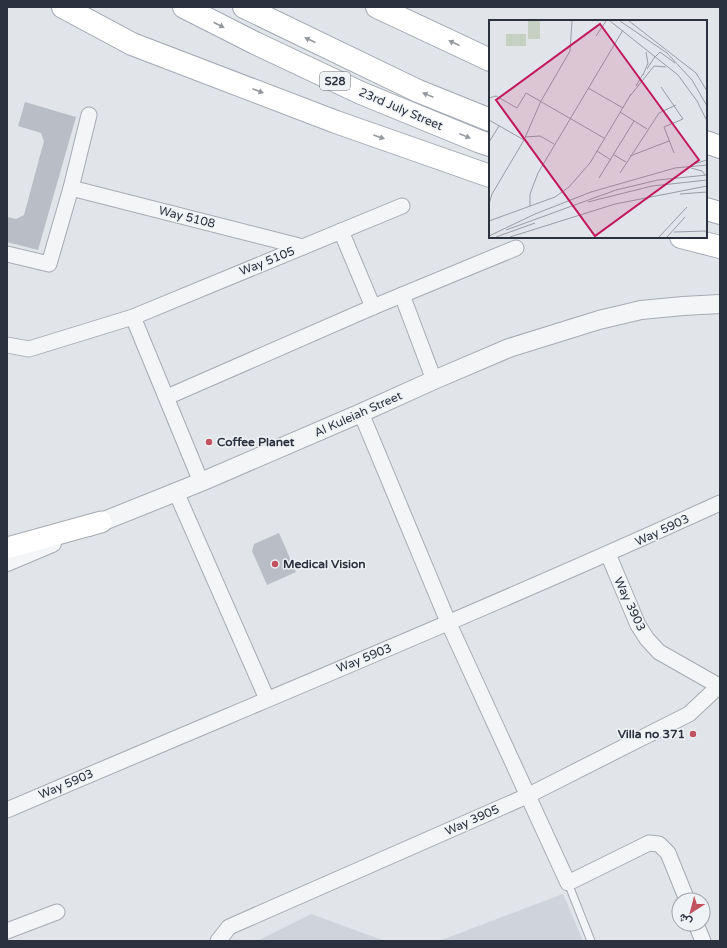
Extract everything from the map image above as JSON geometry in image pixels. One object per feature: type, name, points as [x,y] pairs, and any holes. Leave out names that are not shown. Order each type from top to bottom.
[{"type":"main road","points":[[91,7],[221,77]]},
{"type":"main road","name":"23rd July Street","points":[[184,7],[254,43],[361,93],[489,145]]},
{"type":"main road","name":"23rd July Street","points":[[244,7],[418,92],[489,120]]},
{"type":"main road","points":[[374,7],[489,60]]},
{"type":"main road","points":[[377,7],[397,17]]},
{"type":"main road","points":[[63,8],[132,44],[336,122],[489,176]]},
{"type":"main road","points":[[707,142],[720,147]]},
{"type":"main road","points":[[707,194],[720,197]]},
{"type":"main road","points":[[707,209],[720,213]]},
{"type":"main road","points":[[685,238],[720,247]]},
{"type":"main road","points":[[7,548],[101,522]]},
{"type":"street","points":[[7,254],[49,264],[71,188],[89,114]]},
{"type":"street","name":"Way 5108","points":[[71,188],[303,247]]},
{"type":"street","name":"Way 5105","points":[[7,344],[29,349],[133,317],[402,206]]},
{"type":"street","points":[[341,231],[372,307]]},
{"type":"street","points":[[167,397],[372,307],[516,248]]},
{"type":"street","points":[[402,295],[434,380]]},
{"type":"street","name":"Al Kuleiah Street","points":[[7,562],[361,414],[434,380],[509,348],[599,320],[641,310],[720,304]]},
{"type":"street","points":[[133,317],[201,482]]},
{"type":"street","points":[[361,414],[449,624],[568,883],[649,843],[659,844],[668,853],[684,892]]},
{"type":"street","points":[[176,492],[267,699]]},
{"type":"street","name":"Way 5903","points":[[7,810],[267,699],[449,624],[720,503]]},
{"type":"street","name":"Way 3903","points":[[608,554],[638,625],[647,639],[659,652],[719,686]]},
{"type":"street","name":"Way 3905","points":[[218,941],[229,927],[527,796],[689,714],[719,686]]},
{"type":"street","points":[[7,931],[57,912]]},
{"type":"lane","points":[[568,883],[591,941]]},
{"type":"shaded area","points":[[563,894],[583,941],[439,941]]},
{"type":"shaded area","points":[[311,914],[385,941],[257,941]]},
{"type":"building","points":[[25,102],[76,117],[38,250],[7,242],[7,217],[16,219],[24,215],[44,141],[41,133],[18,126]]},
{"type":"building","name":"Medical Vision","points":[[279,533],[296,572],[267,585],[252,551],[254,544]]},
{"type":"place","name":"Coffee Planet","points":[[209,442]]},
{"type":"place","name":"Medical Vision","points":[[275,564]]},
{"type":"place","name":"Villa no 371","points":[[693,734]]}]
